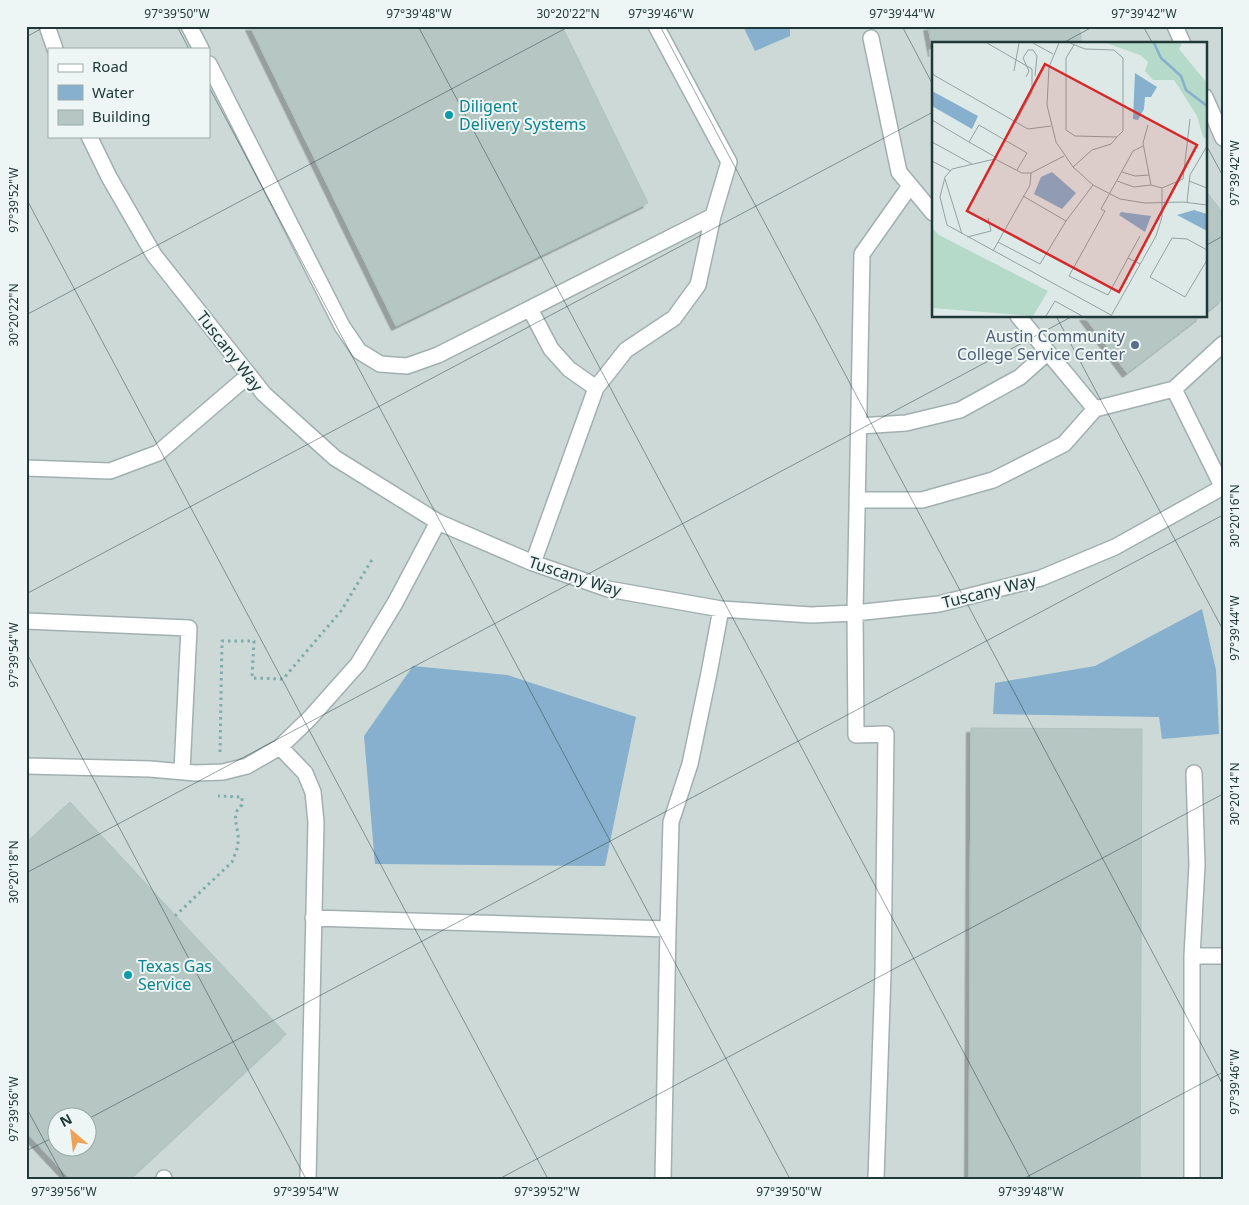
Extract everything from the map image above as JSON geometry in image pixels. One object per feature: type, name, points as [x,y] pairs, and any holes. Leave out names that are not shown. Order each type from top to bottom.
[{"type":"street","points":[[47,26],[55,48]]},
{"type":"street","points":[[189,26],[200,48]]},
{"type":"street","points":[[533,563],[596,388],[626,350],[674,318],[698,285],[729,162],[656,26]]},
{"type":"street","points":[[1175,26],[1182,42]]},
{"type":"street","points":[[871,38],[898,172],[932,212]]},
{"type":"street","points":[[210,66],[342,326],[358,351],[380,364],[407,366],[438,355],[714,216]]},
{"type":"street","points":[[1206,99],[1223,138]]},
{"type":"street","name":"Tuscany Way","points":[[90,138],[109,178],[154,255],[264,394],[334,458],[438,522],[533,563],[608,589],[721,609],[812,615],[855,613],[939,604],[1042,578],[1115,547],[1223,487]]},
{"type":"street","points":[[876,1179],[883,973],[886,734],[856,735],[855,613],[862,254],[910,186]]},
{"type":"street","points":[[530,309],[551,349],[569,370],[596,388]]},
{"type":"street","points":[[1020,318],[1095,409]]},
{"type":"street","points":[[858,500],[922,500],[993,480],[1064,444],[1095,409],[1174,389],[1223,344]]},
{"type":"street","points":[[859,426],[906,423],[960,410],[1020,377],[1048,352]]},
{"type":"street","points":[[26,468],[110,471],[158,453],[248,375]]},
{"type":"street","points":[[1174,389],[1223,487]]},
{"type":"street","points":[[27,766],[222,772],[247,766],[280,747],[310,718],[358,664],[395,603],[438,522]]},
{"type":"street","points":[[663,1179],[671,822],[690,764],[721,609]]},
{"type":"street","points":[[26,621],[189,628],[189,772]]},
{"type":"street","points":[[280,747],[305,773],[312,792],[316,822],[308,1179]]},
{"type":"street","points":[[1192,1179],[1192,956],[1198,865],[1194,773]]},
{"type":"street","points":[[313,918],[668,929]]},
{"type":"street","points":[[1192,956],[1223,956]]},
{"type":"path","points":[[220,752],[222,641],[254,641],[252,678],[282,679],[341,611],[373,558]]},
{"type":"path","points":[[175,916],[232,862],[236,853],[238,833],[234,816],[242,805],[242,797],[218,796]]},
{"type":"shaded area","points":[[26,26],[1223,26],[1223,1179],[26,1179]]},
{"type":"water","points":[[743,26],[790,26],[790,36],[755,51]]},
{"type":"water","points":[[1202,609],[1216,670],[1219,734],[1162,739],[1159,717],[993,714],[995,683],[1095,666]]},
{"type":"water","points":[[413,666],[507,675],[636,717],[605,866],[375,864],[364,736]]},
{"type":"building","name":"Diligent Delivery Systems","points":[[250,26],[562,26],[648,203],[396,326]]},
{"type":"building","points":[[928,26],[1079,26],[1082,42],[932,42],[932,47]]},
{"type":"building","points":[[1206,191],[1223,213],[1223,299],[1206,312]]},
{"type":"building","name":"Austin Community College Service Center","points":[[1086,318],[1198,318],[1127,373]]},
{"type":"building","points":[[971,728],[1142,729],[1140,1179],[969,1179]]},
{"type":"building","name":"Texas Gas Service","points":[[70,802],[286,1034],[130,1179],[70,1179],[50,1158],[98,1158],[98,1108],[48,1108],[48,1156],[26,1132],[26,843]]},
{"type":"place","name":"Diligent Delivery Systems","points":[[449,115]]},
{"type":"place","name":"Austin Community College Service Center","points":[[1135,345]]},
{"type":"place","name":"Texas Gas Service","points":[[128,975]]}]
